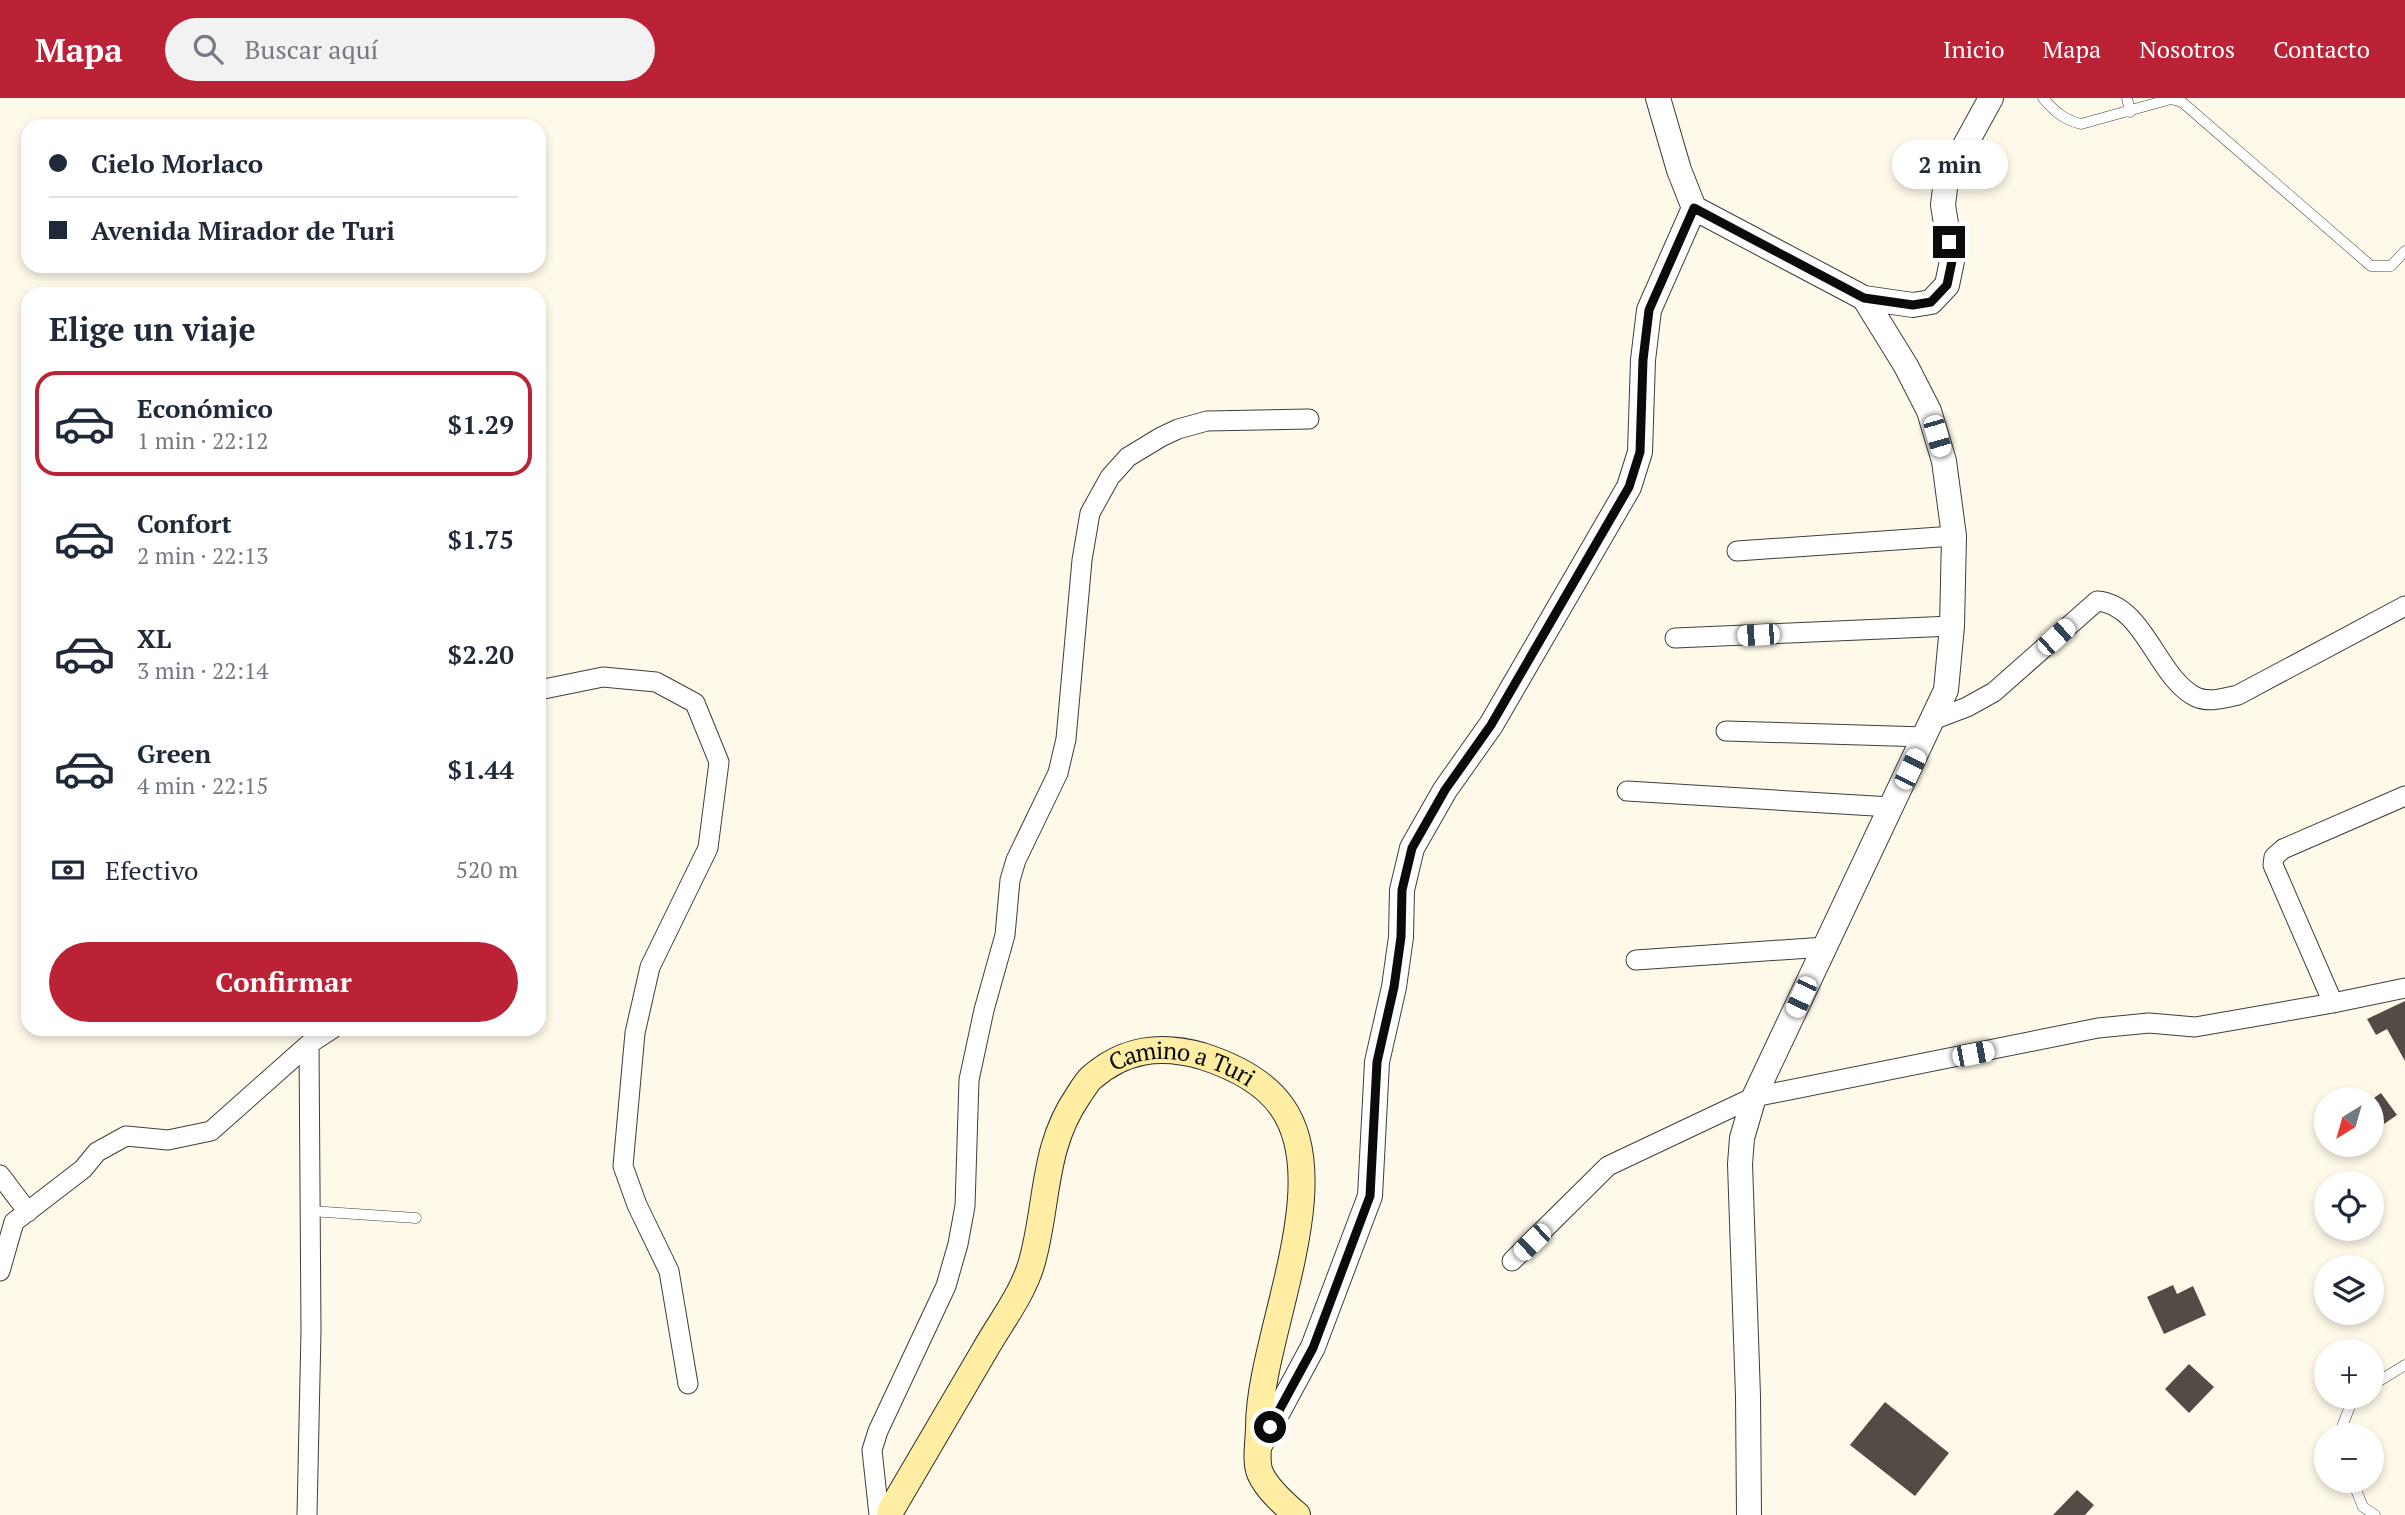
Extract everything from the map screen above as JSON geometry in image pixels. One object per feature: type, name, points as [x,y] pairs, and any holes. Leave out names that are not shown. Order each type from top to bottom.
[{"type":"main road","name":"Camino a Turi","points":[[890,1515],[1014,1301],[1028,1270],[1054,1142],[1069,1110],[1089,1080],[1107,1065],[1117,1058],[1146,1050],[1182,1050],[1221,1062],[1256,1082],[1282,1106],[1296,1136],[1302,1178],[1300,1217],[1259,1402],[1259,1447],[1260,1472],[1279,1499],[1297,1515]]},
{"type":"street","points":[[1658,98],[1679,170],[1694,208],[1864,298],[1913,305],[1931,302],[1947,285],[1952,261],[1944,205],[1946,180],[1991,98]]},
{"type":"street","points":[[1259,1447],[1313,1348],[1370,1196],[1377,1062],[1394,987],[1401,937],[1402,890],[1412,848],[1445,790],[1491,725],[1629,487],[1640,452],[1643,360],[1649,310],[1694,208]]},
{"type":"street","points":[[1749,1515],[1740,1164],[1742,1138],[1754,1097],[1946,690],[1952,626],[1954,536],[1944,461],[1929,411],[1906,366],[1864,298]]},
{"type":"street","points":[[879,1515],[873,1450],[875,1440],[946,1286],[958,1244],[965,1206],[970,1080],[984,1010],[1004,935],[1010,880],[1016,860],[1058,773],[1066,739],[1082,560],[1090,513],[1110,477],[1128,457],[1161,436],[1207,421],[1309,419]]},
{"type":"street","points":[[1737,551],[1954,536]]},
{"type":"street","points":[[1726,731],[1929,728],[1994,692],[2097,601],[2110,602],[2123,609],[2188,691],[2196,697],[2219,700],[2238,695],[2405,606]]},
{"type":"street","points":[[1675,638],[1952,626]]},
{"type":"street","points":[[546,689],[603,677],[656,682],[695,703],[719,762],[708,848],[650,967],[635,1033],[624,1166],[637,1205],[669,1271],[688,1384]]},
{"type":"street","points":[[1627,791],[1891,807]]},
{"type":"street","points":[[2333,1003],[2273,864],[2274,857],[2283,849],[2405,796]]},
{"type":"street","points":[[1636,960],[1825,947]]},
{"type":"street","points":[[1512,1261],[1608,1166],[1754,1097],[2098,1028],[2149,1023],[2194,1027],[2405,988]]},
{"type":"street","points":[[0,1271],[14,1222],[83,1169],[97,1152],[126,1136],[168,1140],[211,1131],[321,1036]]},
{"type":"street","points":[[307,1515],[311,1331],[309,1044]]},
{"type":"street","points":[[0,1175],[28,1212]]},
{"type":"lane","points":[[2043,98],[2054,111],[2081,124],[2171,99],[2182,102],[2371,267],[2391,266],[2405,251]]},
{"type":"lane","points":[[2127,98],[2130,112]]},
{"type":"lane","points":[[310,1211],[416,1218]]},
{"type":"lane","points":[[2384,1378],[2405,1365]]},
{"type":"lane","points":[[2357,1493],[2363,1507],[2375,1515]]},
{"type":"building","points":[[2405,1001],[2405,1061],[2387,1029],[2376,1035],[2367,1019]]},
{"type":"building","points":[[2384,1097],[2397,1115],[2384,1124]]},
{"type":"building","points":[[2173,1285],[2177,1294],[2193,1286],[2206,1315],[2164,1334],[2147,1297]]},
{"type":"building","points":[[2189,1364],[2214,1387],[2189,1413],[2165,1389]]},
{"type":"building","points":[[1885,1402],[1949,1453],[1915,1496],[1850,1445]]},
{"type":"building","points":[[2077,1490],[2094,1505],[2085,1515],[2053,1515]]},
{"type":"route","points":[[1270,1427],[1313,1348],[1370,1196],[1377,1062],[1394,987],[1401,937],[1402,890],[1412,848],[1445,790],[1491,725],[1629,487],[1640,452],[1643,360],[1649,310],[1694,208],[1864,298],[1913,305],[1931,302],[1947,285],[1952,261],[1949,242]]}]
